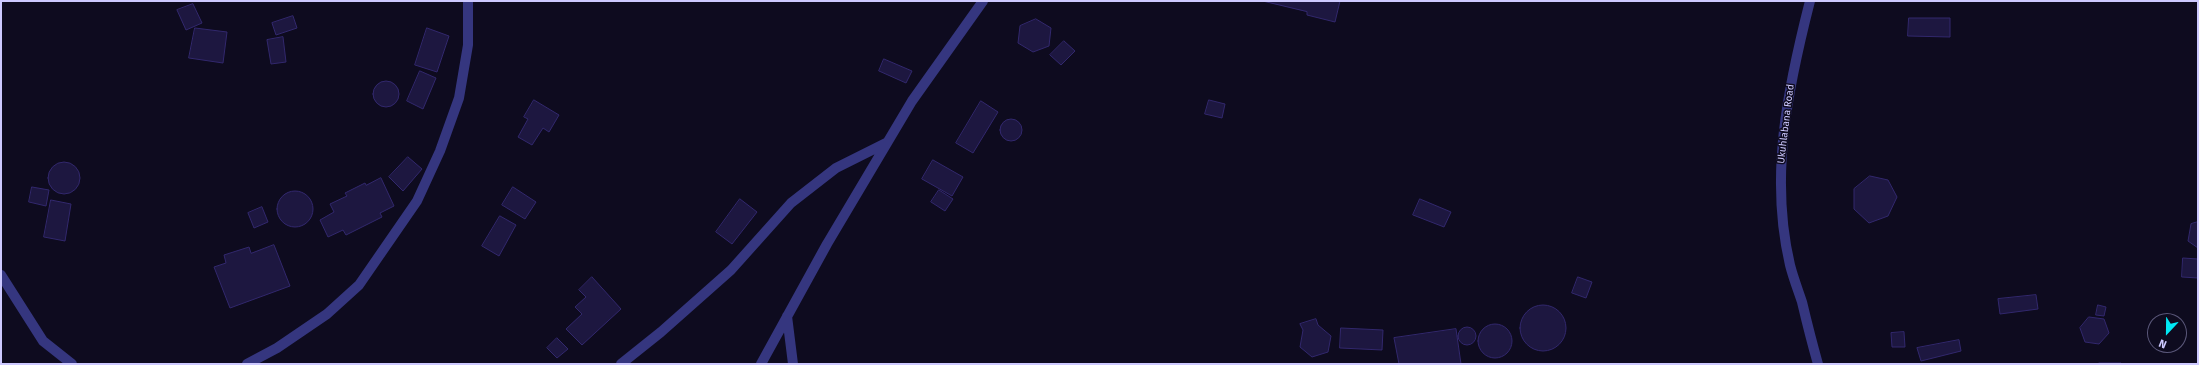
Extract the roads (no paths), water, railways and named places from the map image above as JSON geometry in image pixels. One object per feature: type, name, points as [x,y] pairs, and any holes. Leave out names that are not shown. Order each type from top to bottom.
[{"type":"street","points":[[247,364],[277,348],[327,314],[359,285],[416,201],[440,151],[459,98],[468,45],[468,1]]},
{"type":"street","points":[[761,364],[886,143],[912,101],[983,1]]},
{"type":"street","name":"Ukuhlabana Road","points":[[1810,1],[1793,69],[1782,142],[1781,177],[1782,218],[1790,265],[1818,364]]},
{"type":"street","points":[[621,364],[661,332],[731,270],[791,203],[836,168],[886,143]]},
{"type":"street","points":[[1,274],[43,341],[72,364]]},
{"type":"street","points":[[787,316],[793,364]]}]
